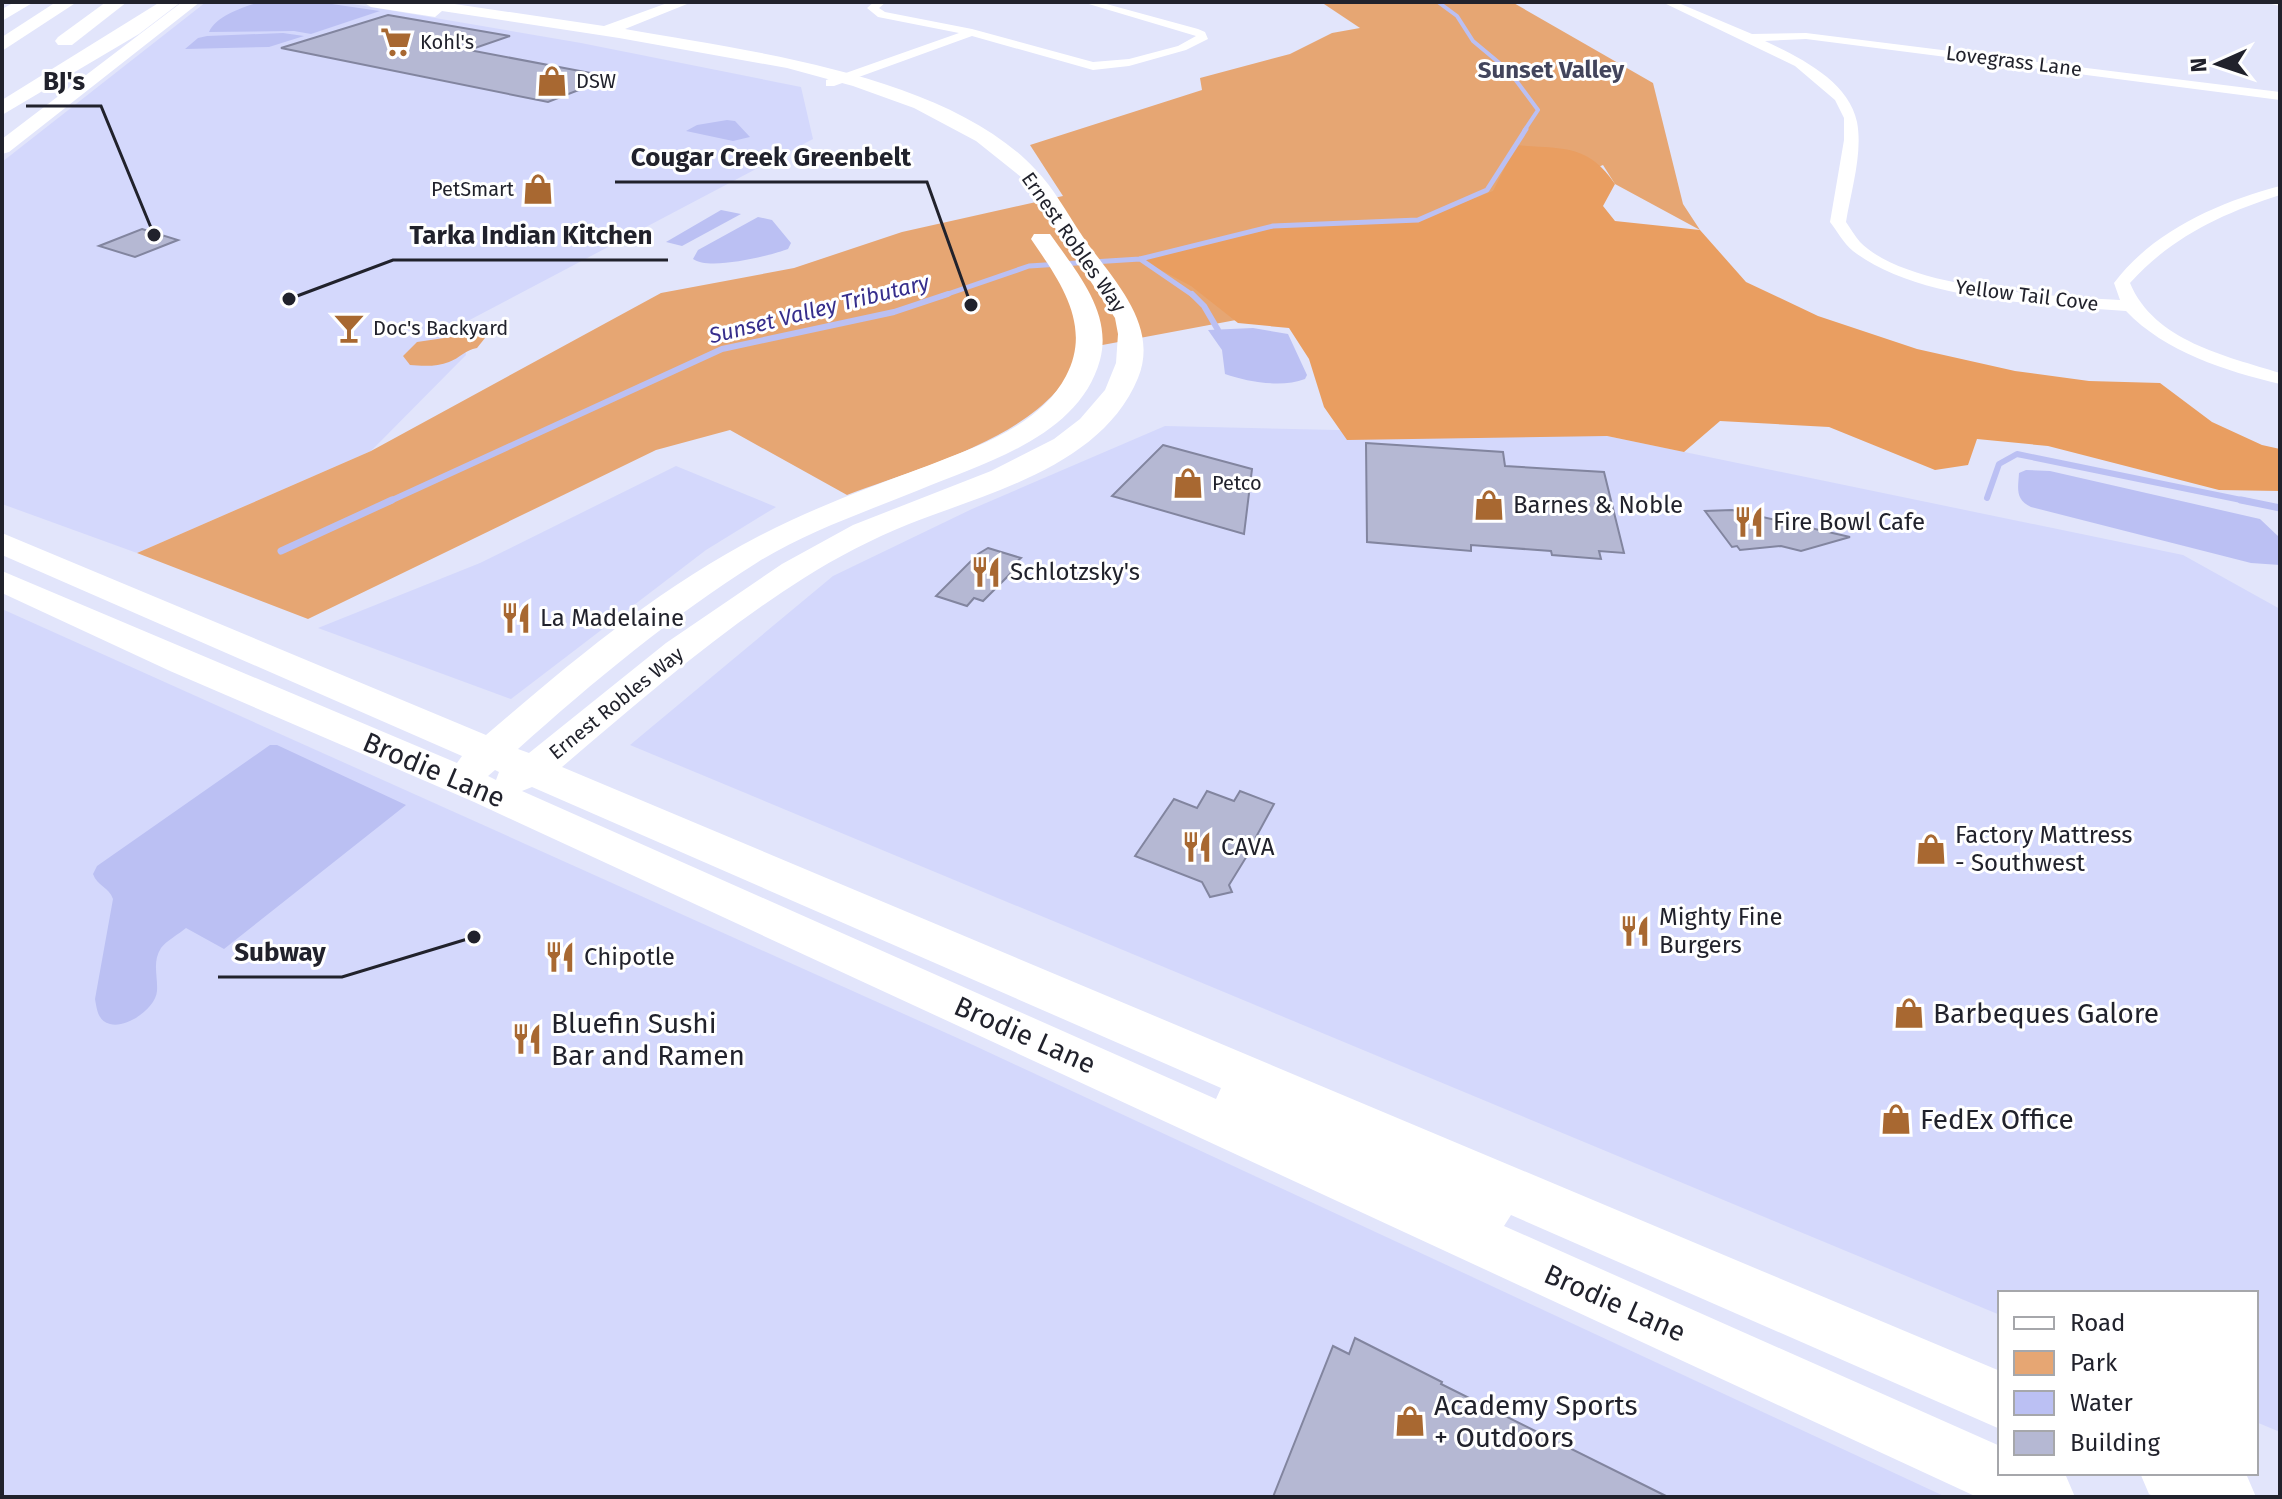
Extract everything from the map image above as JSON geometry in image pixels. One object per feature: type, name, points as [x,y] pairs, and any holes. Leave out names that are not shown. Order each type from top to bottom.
[{"type":"highway","points":[[2,45],[68,2]]},
{"type":"highway","points":[[48,53],[118,2]]},
{"type":"highway","points":[[2,109],[172,2]]},
{"type":"street","points":[[2,16],[26,2]]},
{"type":"street","points":[[2,148],[192,2]]},
{"type":"street","name":"Ernest Robles Way","points":[[371,2],[599,34],[837,80],[921,104],[983,137],[1028,173],[1077,244],[1084,303],[1092,334],[1088,358],[1065,399],[1035,425],[995,449],[831,515],[753,552],[685,595],[491,752],[473,787]]},
{"type":"street","name":"Ernest Robles Way","points":[[410,2],[469,14]]},
{"type":"street","points":[[599,34],[684,2]]},
{"type":"street","points":[[881,2],[872,8],[882,15],[972,32],[1093,66],[1129,62],[1182,48],[1202,39],[1201,34],[1194,31],[1087,2]]},
{"type":"street","name":"Yellow Tail Cove","points":[[1667,2],[1747,38],[1828,84],[1846,108],[1850,132],[1838,222],[1842,233],[1859,249],[1907,273],[1964,289],[2132,306]]},
{"type":"street","points":[[2267,2],[2280,3]]},
{"type":"street","points":[[837,80],[972,32]]},
{"type":"street","name":"Lovegrass Lane","points":[[1747,38],[1806,36],[2280,96]]},
{"type":"street","name":"Ernest Robles Way","points":[[837,80],[936,126],[976,152],[998,174]]},
{"type":"street","points":[[2280,190],[2204,219],[2135,266],[2122,283],[2132,306],[2166,333],[2188,345],[2280,379]]},
{"type":"street","name":"Ernest Robles Way","points":[[473,787],[533,770],[712,624],[764,587],[881,524],[1038,461],[1089,426],[1122,386],[1133,349],[1127,318],[1080,273],[1049,249],[1031,223]]},
{"type":"street","name":"Brodie Lane","points":[[2,543],[1998,1399]]},
{"type":"street","points":[[2,568],[36,575],[83,594],[105,599],[132,599]]},
{"type":"street","name":"Brodie Lane","points":[[2,581],[473,787],[2045,1497]]},
{"type":"street","points":[[1122,1078],[1164,1074],[1331,1140],[1388,1137]]},
{"type":"street","points":[[1349,1181],[1398,1174],[1562,1239],[1627,1240]]},
{"type":"street","points":[[2175,1475],[2226,1497]]},
{"type":"shaded area","points":[[206,2],[341,2],[581,43],[801,87],[813,139],[462,324],[466,355],[371,451],[137,553],[2,504],[2,162]]},
{"type":"shaded area","points":[[1516,145],[1560,148],[1584,155],[1605,171],[1615,184],[1603,206],[1615,221],[1700,230],[1746,282],[1818,316],[1917,349],[2015,371],[2089,381],[2160,383],[2212,422],[2262,445],[2280,449],[2280,491],[2219,490],[2048,446],[1977,439],[1968,465],[1935,470],[1829,427],[1720,421],[1684,452],[1607,436],[1347,440],[1324,407],[1309,359],[1289,328],[1238,323],[1191,286],[1140,259],[1273,226],[1418,220],[1493,191]]},
{"type":"shaded area","points":[[1165,426],[1607,436],[2183,555],[2280,609],[2280,1432],[2258,1423],[2258,1291],[1998,1291],[1998,1314],[630,745],[833,576],[972,509]]},
{"type":"shaded area","points":[[676,466],[776,507],[706,550],[511,699],[318,628],[480,563]]},
{"type":"shaded area","points":[[2,609],[973,1045],[1946,1497],[2,1497]]},
{"type":"green space","points":[[1321,2],[1512,2],[1653,83],[1683,204],[1700,230],[1615,184],[1603,165],[1252,317],[1081,349],[1067,378],[1044,404],[1015,425],[947,458],[847,495],[730,430],[656,450],[308,619],[137,553],[371,451],[661,293],[794,268],[902,232],[1063,196],[1030,145],[1202,90],[1200,78],[1290,54],[1332,33],[1360,28]]},
{"type":"green space","points":[[478,333],[485,338],[477,348],[444,364],[410,365],[403,356],[417,342]]},
{"type":"water","points":[[260,2],[318,2],[380,11],[311,34],[294,31],[209,32],[224,17]]},
{"type":"water","points":[[283,33],[304,36],[269,47],[185,49],[198,38],[207,36]]},
{"type":"water","points":[[735,121],[750,137],[733,141],[686,131],[697,125]]},
{"type":"water","points":[[721,210],[741,214],[682,246],[666,242]]},
{"type":"water","points":[[758,217],[772,220],[791,243],[788,249],[725,263],[693,259],[698,250]]},
{"type":"water","points":[[1253,328],[1288,334],[1307,375],[1305,379],[1265,383],[1225,374],[1222,350],[1208,330]]},
{"type":"water","points":[[2026,470],[2050,471],[2260,519],[2279,537],[2280,565],[2251,563],[2031,507],[2022,501],[2019,493],[2019,473]]},
{"type":"water","points":[[270,745],[277,745],[406,805],[224,949],[186,928],[158,953],[157,991],[146,1010],[124,1023],[106,1023],[99,1014],[95,999],[113,899],[93,874],[97,866]]},
{"type":"building","name":"Kohl's","points":[[388,15],[510,36],[469,50],[612,77],[548,102],[281,48]]},
{"type":"building","points":[[142,229],[178,240],[135,257],[99,246]]},
{"type":"building","name":"Barnes & Noble","points":[[1366,443],[1503,452],[1505,466],[1604,472],[1624,553],[1599,551],[1601,559],[1552,555],[1551,551],[1471,545],[1471,551],[1367,542]]},
{"type":"building","name":"Petco","points":[[1163,445],[1252,469],[1244,534],[1112,496]]},
{"type":"building","name":"Fire Bowl Cafe","points":[[1732,510],[1850,537],[1801,551],[1781,546],[1740,550],[1737,546],[1732,547],[1705,511]]},
{"type":"building","name":"Schlotzsky's","points":[[988,548],[1021,558],[1014,564],[1018,566],[983,601],[974,598],[967,606],[936,596],[978,554]]},
{"type":"building","name":"CAVA","points":[[1207,791],[1234,801],[1240,791],[1274,804],[1258,838],[1229,885],[1232,892],[1210,897],[1202,882],[1135,856],[1174,799],[1197,808]]},
{"type":"building","name":"Academy Sports + Outdoors","points":[[1355,1338],[1668,1497],[1273,1497],[1333,1346],[1349,1354]]},
{"type":"waterway","name":"Sunset Valley Tributary","points":[[1438,2],[1457,16],[1473,41],[1509,71],[1538,110],[1524,131]]},
{"type":"waterway","name":"Sunset Valley Tributary","points":[[1140,259],[1273,226],[1418,220],[1487,190],[1526,129]]},
{"type":"waterway","name":"Sunset Valley Tributary","points":[[942,296],[1029,266],[1140,259]]},
{"type":"waterway","points":[[1140,259],[1194,296]]},
{"type":"waterway","name":"Sunset Valley Tributary","points":[[942,296],[948,294]]},
{"type":"waterway","name":"Sunset Valley Tributary","points":[[388,502],[722,349],[894,312],[942,296]]},
{"type":"waterway","points":[[1194,296],[1204,306],[1218,330]]},
{"type":"waterway","points":[[1987,498],[1999,464],[2017,454],[2251,502]]},
{"type":"waterway","name":"Sunset Valley Tributary","points":[[281,551],[392,500]]},
{"type":"waterway","points":[[2241,500],[2280,508]]},
{"type":"place","name":"Kohl's","points":[[396,42]]},
{"type":"place","name":"DSW","points":[[552,81]]},
{"type":"place","name":"PetSmart","points":[[538,189]]},
{"type":"place","name":"BJ's","points":[[154,235]]},
{"type":"place","name":"Tarka Indian Kitchen","points":[[289,299]]},
{"type":"place","name":"Cougar Creek Greenbelt","points":[[971,305]]},
{"type":"place","name":"Doc's Backyard","points":[[349,328]]},
{"type":"place","name":"Petco","points":[[1188,483]]},
{"type":"place","name":"Barnes & Noble","points":[[1489,505]]},
{"type":"place","name":"Fire Bowl Cafe","points":[[1749,522]]},
{"type":"place","name":"Schlotzsky's","points":[[986,572]]},
{"type":"place","name":"La Madelaine","points":[[516,618]]},
{"type":"place","name":"CAVA","points":[[1197,847]]},
{"type":"place","name":"Factory Mattress - Southwest","points":[[1931,849]]},
{"type":"place","name":"Mighty Fine Burgers","points":[[1635,931]]},
{"type":"place","name":"Subway","points":[[474,937]]},
{"type":"place","name":"Chipotle","points":[[560,957]]},
{"type":"place","name":"Barbeques Galore","points":[[1909,1013]]},
{"type":"place","name":"Bluefin Sushi Bar and Ramen","points":[[527,1039]]},
{"type":"place","name":"FedEx Office","points":[[1896,1119]]},
{"type":"place","name":"Academy Sports + Outdoors","points":[[1410,1421]]},
{"type":"district","name":"Sunset Valley","points":[[1551,70]]}]
